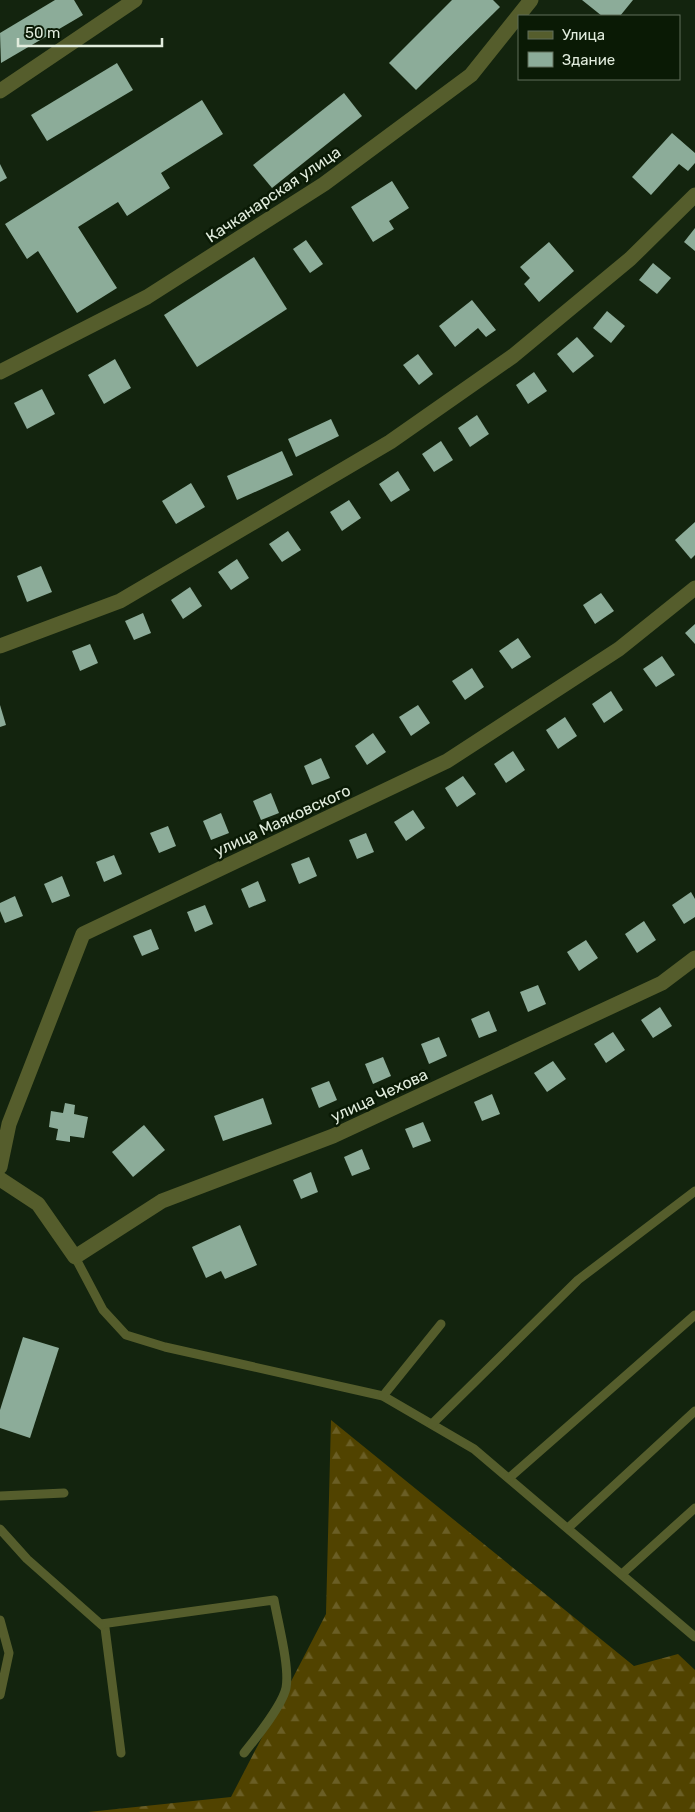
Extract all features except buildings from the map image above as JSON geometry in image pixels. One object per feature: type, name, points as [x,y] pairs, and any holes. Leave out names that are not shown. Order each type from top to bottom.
[{"type":"street","points":[[0,91],[92,31],[135,0]]},
{"type":"street","name":"Качканарская улица","points":[[519,15],[531,0]]},
{"type":"street","name":"Качканарская улица","points":[[0,372],[147,297],[324,184],[471,75],[518,16]]},
{"type":"street","points":[[0,646],[120,601],[390,442],[513,356],[630,259],[695,195]]},
{"type":"street","name":"улица Маяковского","points":[[0,1166],[9,1124],[83,934],[447,761],[619,648],[695,588]]},
{"type":"street","name":"улица Чехова","points":[[75,1256],[162,1201],[333,1136],[662,983],[695,958]]},
{"type":"street","points":[[0,1179],[38,1204],[75,1256]]},
{"type":"lane","points":[[432,1424],[578,1280],[695,1191]]},
{"type":"lane","points":[[75,1256],[103,1310],[126,1335],[165,1347],[383,1396],[474,1448],[695,1637]]},
{"type":"lane","points":[[509,1478],[695,1315]]},
{"type":"lane","points":[[383,1396],[441,1324]]},
{"type":"lane","points":[[568,1528],[695,1411]]},
{"type":"lane","points":[[0,1496],[64,1493]]},
{"type":"lane","points":[[622,1574],[695,1508]]},
{"type":"lane","points":[[0,1529],[27,1559],[105,1628],[121,1754]]},
{"type":"lane","points":[[101,1624],[274,1600],[285,1669],[286,1689],[268,1720],[244,1753]]},
{"type":"lane","points":[[0,1620],[10,1653],[0,1695]]},
{"type":"green space","points":[[331,1420],[634,1666],[678,1654],[695,1670],[695,1812],[88,1812],[231,1797],[326,1614]]}]
